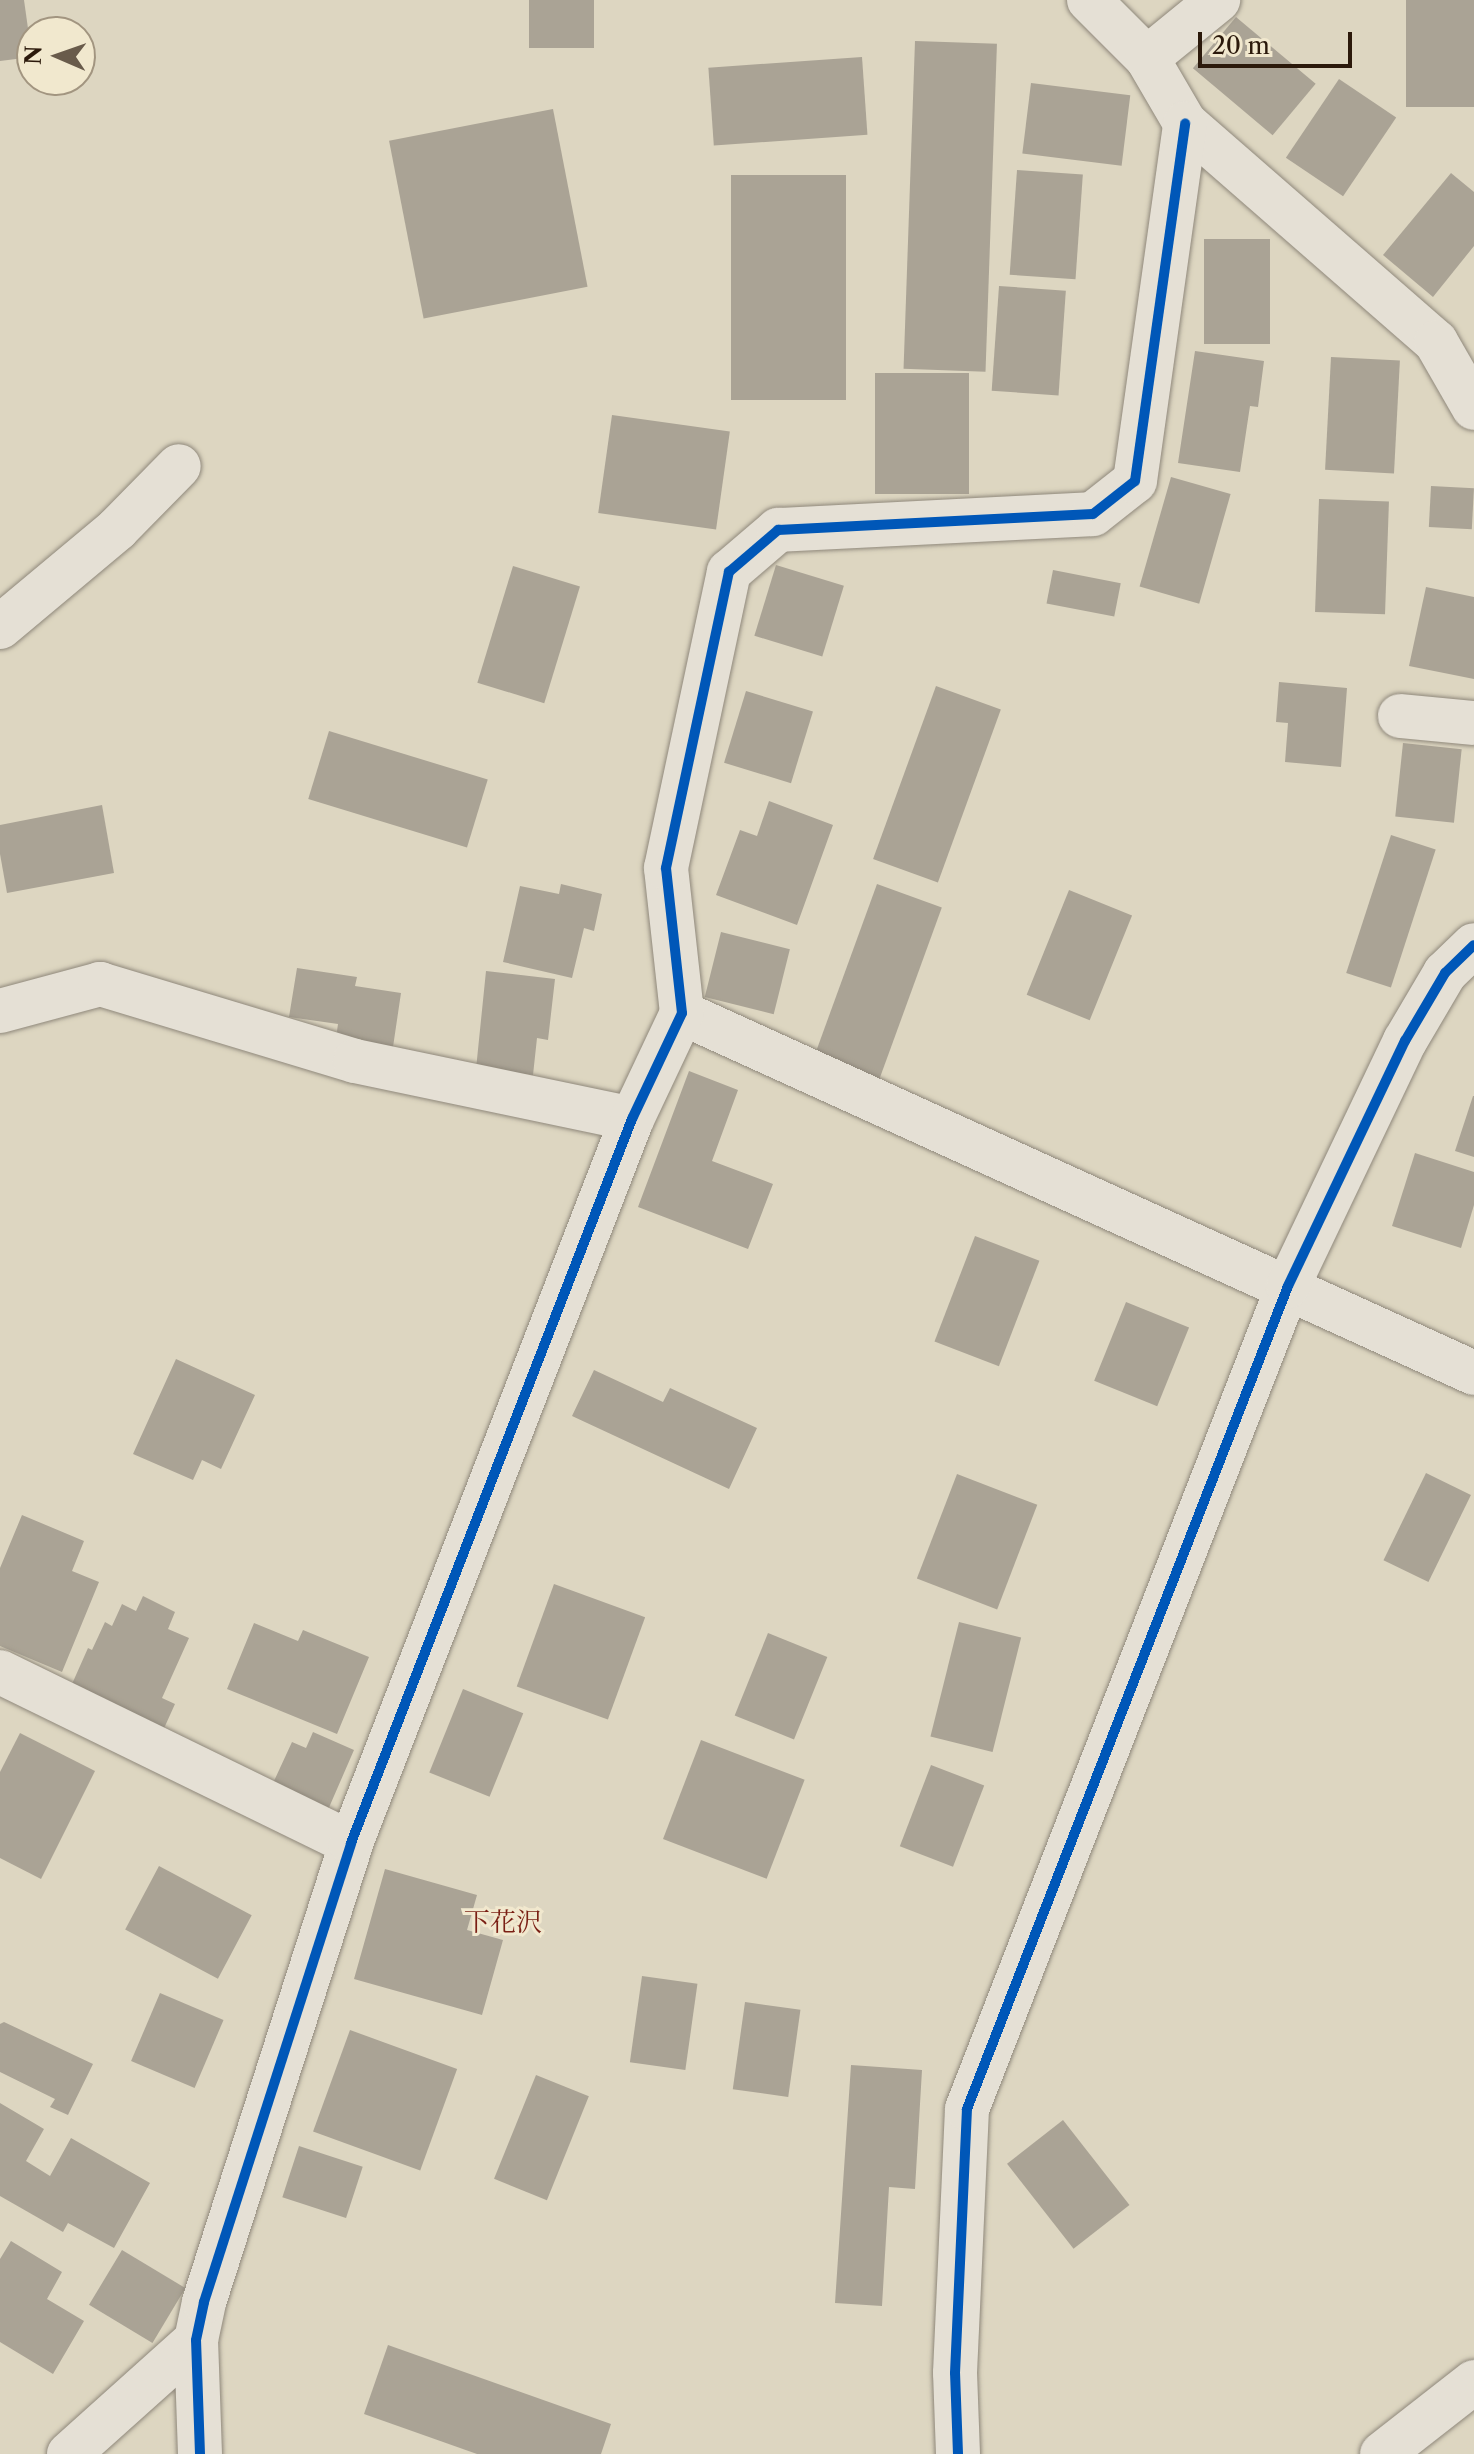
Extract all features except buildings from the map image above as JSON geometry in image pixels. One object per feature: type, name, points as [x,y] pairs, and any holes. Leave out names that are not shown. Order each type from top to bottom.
[{"type":"street","points":[[1089,0],[1147,58],[1185,123],[1436,342],[1474,408]]},
{"type":"street","points":[[1147,58],[1218,0]]},
{"type":"street","points":[[200,2454],[196,2340],[204,2302],[351,1843],[632,1119],[682,1013],[666,868],[729,572],[778,530],[1093,514],[1135,481],[1185,123]]},
{"type":"street","points":[[0,627],[117,529],[179,466]]},
{"type":"street","points":[[1400,716],[1474,723]]},
{"type":"street","points":[[958,2454],[955,2373],[967,2109],[1288,1286],[1405,1041],[1445,973],[1474,945]]},
{"type":"street","points":[[0,1011],[100,984],[355,1061],[632,1119]]},
{"type":"street","points":[[682,1013],[1474,1373]]},
{"type":"street","points":[[0,1672],[351,1843]]},
{"type":"street","points":[[69,2454],[196,2340]]},
{"type":"street","points":[[1382,2454],[1474,2382]]},
{"type":"cycle path","points":[[200,2454],[196,2340],[204,2302],[351,1843],[632,1119],[682,1013],[666,868],[729,572],[778,530],[1093,514],[1135,481],[1185,123]]},
{"type":"cycle path","points":[[958,2454],[955,2373],[967,2109],[1288,1286],[1405,1041],[1445,973],[1474,945]]},
{"type":"district","name":"下花沢","points":[[503,1923]]}]
